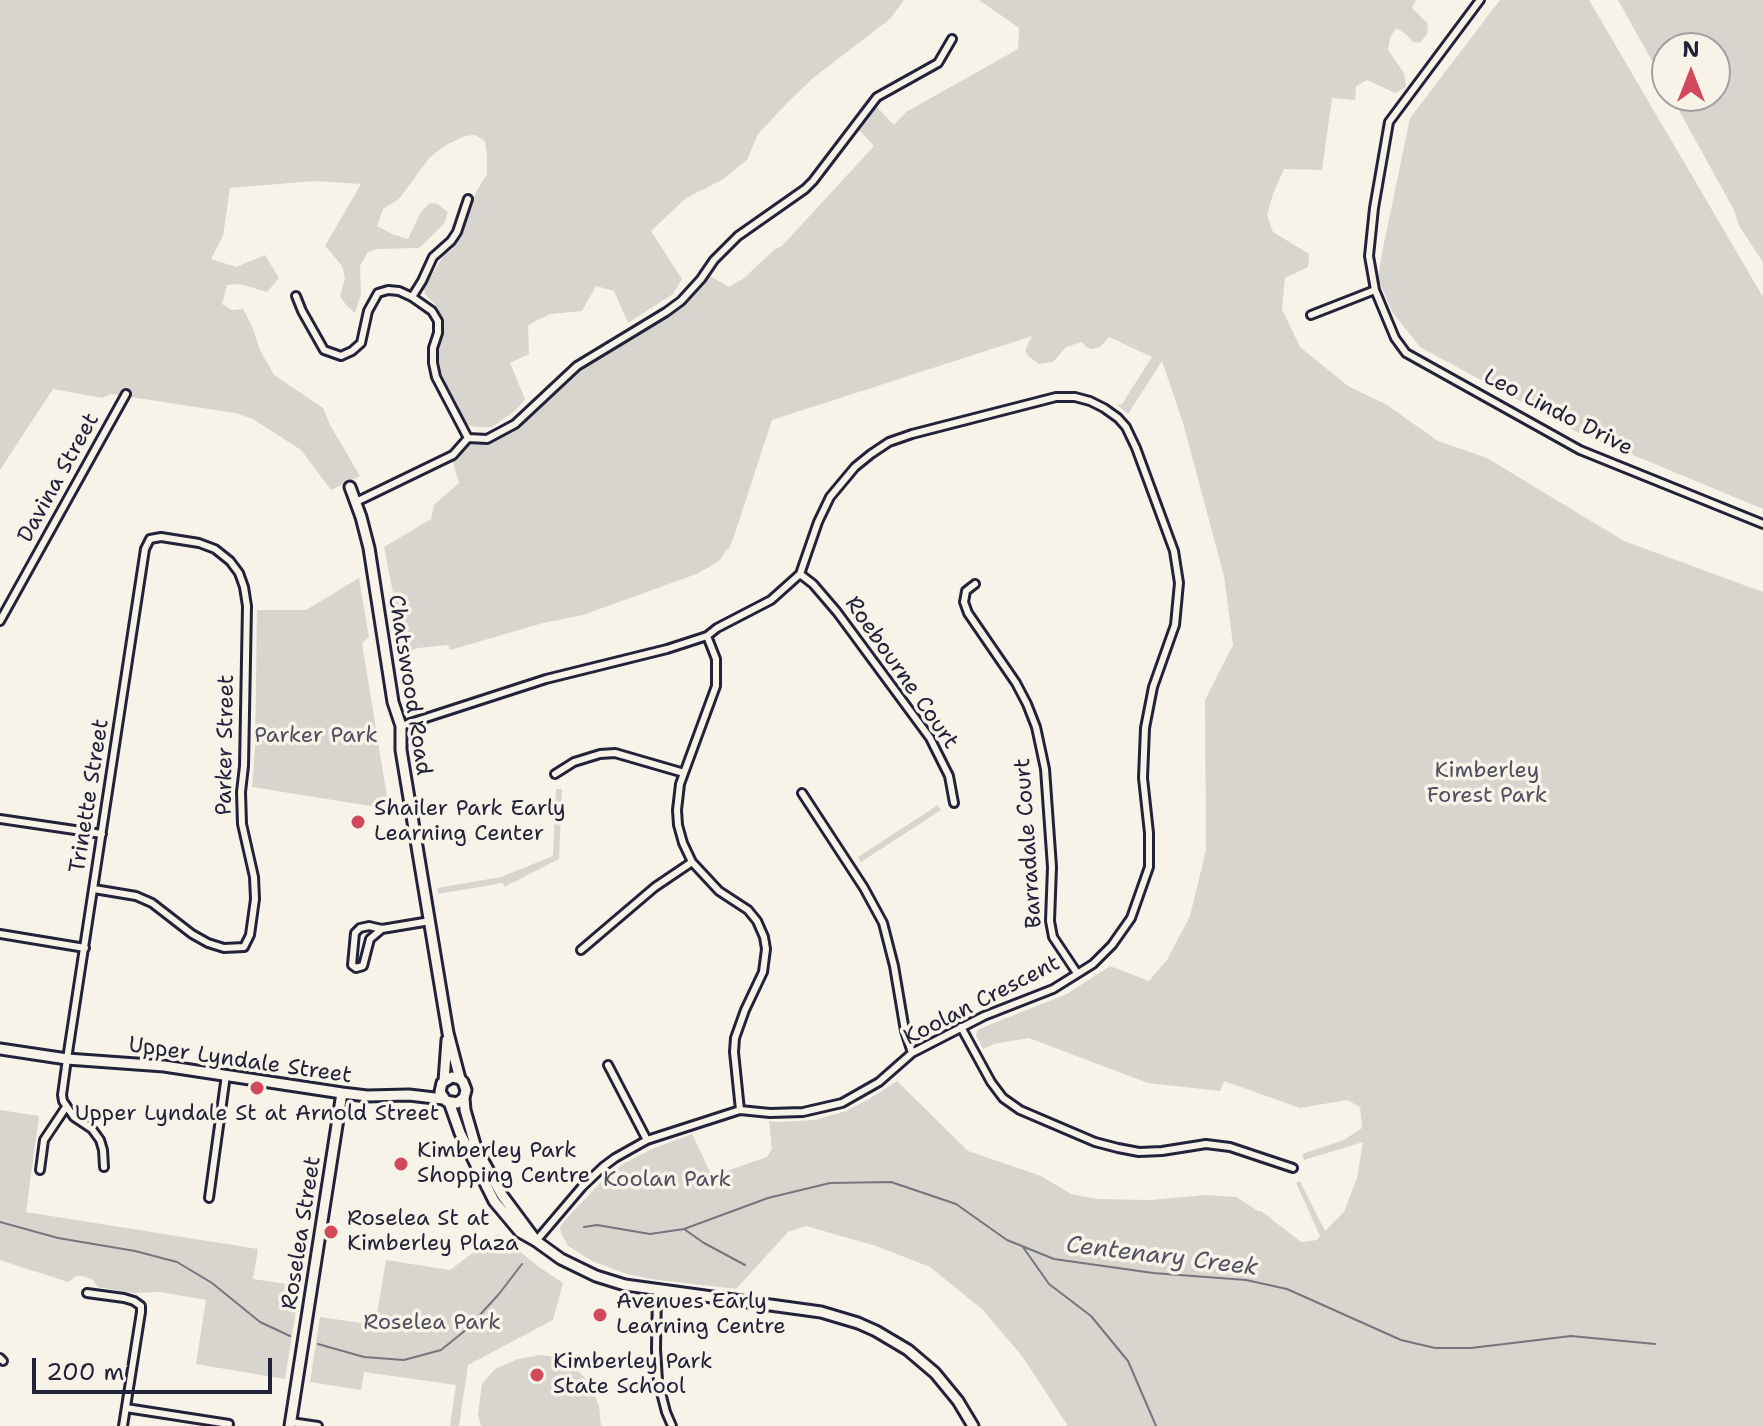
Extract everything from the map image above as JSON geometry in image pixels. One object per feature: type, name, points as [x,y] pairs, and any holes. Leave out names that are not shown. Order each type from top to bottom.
[{"type":"street","name":"Leo Lindo Drive","points":[[1480,0],[1389,122],[1370,247],[1375,290],[1395,338],[1406,353],[1580,450],[1763,524]]},
{"type":"street","points":[[468,438],[487,439],[515,424],[577,366],[681,301],[738,236],[813,181],[877,97],[938,63],[952,39]]},
{"type":"street","points":[[412,297],[433,257],[457,232],[468,199]]},
{"type":"street","points":[[1311,315],[1375,290]]},
{"type":"street","points":[[296,296],[324,350],[341,356],[361,343],[368,311],[378,293],[399,291],[432,311],[438,321],[433,348],[436,377],[468,438]]},
{"type":"street","name":"Davina Street","points":[[0,621],[126,394]]},
{"type":"street","name":"Koolan Crescent","points":[[401,726],[546,679],[707,636],[771,600],[800,574],[830,497],[855,467],[871,454],[889,442],[912,434],[1056,397],[1090,401],[1111,413],[1126,427],[1169,535],[1178,567],[1175,625],[1153,687],[1145,728],[1143,778],[1149,867],[1137,906],[1123,932],[1101,957],[1053,989],[961,1027],[912,1053],[879,1082],[842,1103],[803,1112],[740,1110],[647,1140],[603,1167],[536,1241]]},
{"type":"street","points":[[356,502],[453,455],[468,438]]},
{"type":"street","name":"Chatswood Road","points":[[350,487],[369,548],[393,702],[401,726],[401,750],[448,1033],[460,1079]]},
{"type":"street","name":"Parker Street","points":[[94,889],[136,896],[152,903],[192,934],[216,946],[244,947],[250,935],[255,899],[254,877],[242,824],[241,792],[245,750],[247,606],[244,587],[230,561],[215,549],[161,537],[150,539]]},
{"type":"street","name":"Trinette Street","points":[[66,1107],[62,1095],[67,1059],[145,549],[150,539]]},
{"type":"street","name":"Roebourne Court","points":[[800,574],[837,612],[930,738],[949,776],[954,803]]},
{"type":"street","name":"Barradale Court","points":[[975,584],[966,591],[964,602],[968,613],[1016,683],[1036,727],[1045,769],[1052,867],[1050,921],[1053,937],[1077,973]]},
{"type":"street","points":[[707,636],[716,659],[716,686],[680,784],[678,825],[692,862],[719,891],[748,910],[757,921],[766,949],[763,972],[735,1038],[740,1110]]},
{"type":"street","points":[[555,774],[574,762],[615,753],[684,773]]},
{"type":"street","points":[[802,793],[883,923],[912,1053]]},
{"type":"street","points":[[0,819],[102,834]]},
{"type":"street","points":[[581,950],[655,887],[692,862]]},
{"type":"street","points":[[382,929],[370,939],[363,966],[356,968],[352,965],[356,931],[369,926],[382,929],[430,921]]},
{"type":"street","points":[[0,934],[85,948]]},
{"type":"street","points":[[961,1027],[1003,1098],[1020,1110],[1057,1126],[1095,1142],[1139,1152],[1206,1144],[1230,1147],[1293,1168]]},
{"type":"street","name":"Chatswood Road","points":[[442,1083],[448,1033]]},
{"type":"street","name":"Upper Lyndale Street","points":[[0,1049],[67,1059],[164,1066],[367,1096],[409,1095],[446,1101]]},
{"type":"street","points":[[608,1065],[647,1140]]},
{"type":"street","points":[[209,1198],[226,1075]]},
{"type":"street","points":[[496,1194],[466,1116],[466,1086],[460,1079],[452,1077],[442,1083],[440,1092],[496,1194],[536,1241],[561,1259],[588,1273],[625,1285],[821,1312],[867,1327],[908,1350],[935,1373],[973,1426]]},
{"type":"street","name":"Upper Lyndale Street","points":[[409,1095],[442,1083]]},
{"type":"street","name":"Roselea Street","points":[[291,1424],[342,1093]]},
{"type":"street","points":[[446,1101],[457,1103],[464,1098]]},
{"type":"street","points":[[40,1170],[44,1140],[66,1107],[100,1140],[104,1167]]},
{"type":"street","points":[[657,1291],[658,1381],[672,1426]]},
{"type":"street","points":[[87,1293],[124,1298],[141,1306],[123,1426]]},
{"type":"street","points":[[126,1408],[229,1424]]},
{"type":"street","points":[[291,1424],[318,1426]]},
{"type":"green space","points":[[0,0],[904,0],[890,19],[813,78],[787,103],[758,134],[747,160],[722,180],[686,198],[651,231],[682,279],[673,294],[628,323],[614,291],[596,286],[582,311],[550,314],[528,325],[529,354],[510,363],[525,399],[517,409],[492,427],[468,425],[456,407],[435,358],[440,328],[438,308],[425,294],[424,288],[444,255],[453,249],[476,192],[487,174],[485,141],[475,135],[465,136],[446,145],[430,157],[399,199],[383,209],[377,226],[408,239],[421,212],[430,203],[448,212],[444,224],[419,248],[368,252],[360,266],[361,294],[355,313],[340,296],[345,278],[342,266],[325,246],[361,184],[315,181],[230,188],[223,236],[211,259],[236,267],[265,255],[279,278],[267,292],[240,284],[227,285],[222,304],[232,310],[243,309],[274,375],[323,408],[360,476],[331,490],[301,450],[253,419],[235,413],[111,394],[102,398],[53,389],[0,470]]},
{"type":"green space","name":"Kimberley Forest Park","points":[[979,0],[1416,0],[1412,8],[1428,24],[1427,34],[1420,43],[1413,42],[1396,28],[1388,50],[1404,73],[1406,87],[1395,93],[1367,80],[1356,86],[1355,100],[1332,98],[1322,170],[1284,169],[1273,194],[1267,215],[1273,232],[1309,254],[1308,267],[1285,278],[1282,309],[1300,347],[1348,386],[1387,405],[1438,441],[1487,458],[1624,541],[1763,592],[1763,1426],[1068,1426],[1022,1356],[983,1310],[930,1267],[876,1246],[806,1226],[788,1232],[736,1289],[627,1274],[592,1261],[568,1246],[560,1227],[565,1220],[604,1179],[623,1164],[652,1149],[692,1134],[712,1176],[767,1157],[772,1149],[769,1121],[815,1120],[846,1111],[897,1081],[968,1151],[1041,1176],[1071,1194],[1097,1199],[1150,1200],[1206,1195],[1236,1197],[1261,1211],[1301,1242],[1317,1240],[1320,1236],[1296,1183],[1300,1181],[1325,1231],[1344,1212],[1357,1178],[1363,1142],[1304,1160],[1302,1154],[1344,1140],[1362,1128],[1360,1107],[1347,1100],[1300,1108],[1224,1081],[1220,1091],[1148,1083],[1029,1038],[983,1049],[976,1035],[978,1030],[1067,994],[1110,966],[1149,981],[1167,960],[1190,916],[1206,850],[1205,700],[1233,645],[1224,576],[1183,423],[1162,361],[1128,414],[1117,405],[1122,404],[1152,357],[1109,337],[1100,347],[1092,349],[1082,342],[1066,347],[1053,362],[1039,364],[1025,350],[1032,336],[772,420],[734,536],[720,560],[699,573],[583,615],[543,623],[450,650],[448,645],[418,648],[404,653],[399,651],[393,627],[396,608],[384,547],[431,519],[434,505],[459,483],[452,459],[471,442],[484,443],[535,412],[570,376],[688,300],[710,276],[729,287],[743,279],[782,246],[874,146],[857,128],[874,104],[894,125],[906,112],[1018,49],[1019,28]]},
{"type":"green space","points":[[1500,0],[1589,0],[1651,106],[1651,112],[1655,112],[1763,297],[1763,509],[1575,431],[1420,347],[1393,313],[1378,279],[1410,118]]},
{"type":"green space","points":[[1618,0],[1763,0],[1763,262],[1739,226],[1734,210],[1680,112],[1731,112],[1731,32],[1651,32],[1651,59]]},
{"type":"green space","name":"Parker Park","points":[[359,578],[369,637],[362,643],[389,809],[252,787],[257,610],[306,610]]},
{"type":"green space","points":[[556,789],[562,789],[559,859],[504,887],[503,883],[438,894],[437,888],[501,877],[553,856]]},
{"type":"green space","points":[[938,805],[941,810],[861,862],[858,857]]},
{"type":"green space","points":[[0,1110],[39,1116],[26,1212],[258,1249],[253,1279],[300,1286],[285,1379],[196,1364],[206,1300],[160,1292],[132,1293],[98,1287],[93,1280],[83,1276],[76,1276],[68,1282],[0,1260]]},
{"type":"green space","name":"Roselea Park","points":[[498,1234],[563,1283],[553,1320],[468,1365],[459,1426],[450,1426],[456,1385],[364,1372],[361,1390],[310,1382],[320,1317],[375,1325],[386,1260],[450,1270]]},
{"type":"green space","points":[[540,1355],[557,1357],[574,1367],[590,1383],[599,1406],[601,1426],[481,1426],[478,1415],[482,1384],[495,1369],[518,1359]]},
{"type":"waterway","name":"Centenary Creek","points":[[584,1227],[597,1225],[650,1234],[684,1229],[768,1198],[830,1183],[891,1182],[956,1204],[1007,1240],[1054,1259],[1153,1273],[1246,1280],[1287,1289],[1401,1340],[1435,1348],[1471,1348],[1571,1336],[1655,1344]]},
{"type":"waterway","name":"Centenary Creek","points":[[0,1222],[58,1238],[135,1251],[177,1262],[212,1283],[260,1322],[290,1336]]},
{"type":"waterway","points":[[684,1229],[745,1265]]},
{"type":"waterway","points":[[1023,1247],[1049,1284],[1091,1316],[1128,1361],[1156,1426]]},
{"type":"waterway","name":"Centenary Creek","points":[[318,1344],[364,1357],[404,1360],[441,1350],[467,1329],[522,1264]]},
{"type":"place","name":"Shailer Park Early Learning Center","points":[[358,822]]},
{"type":"place","name":"Upper Lyndale St at Arnold Street","points":[[257,1088]]},
{"type":"place","name":"Kimberley Park Shopping Centre","points":[[401,1164]]},
{"type":"place","name":"Roselea St at Kimberley Plaza","points":[[331,1232]]},
{"type":"place","name":"Avenues Early Learning Centre","points":[[600,1315]]},
{"type":"place","name":"Kimberley Park State School","points":[[537,1375]]},
{"type":"park label","name":"Koolan Park","points":[[667,1180]]}]
